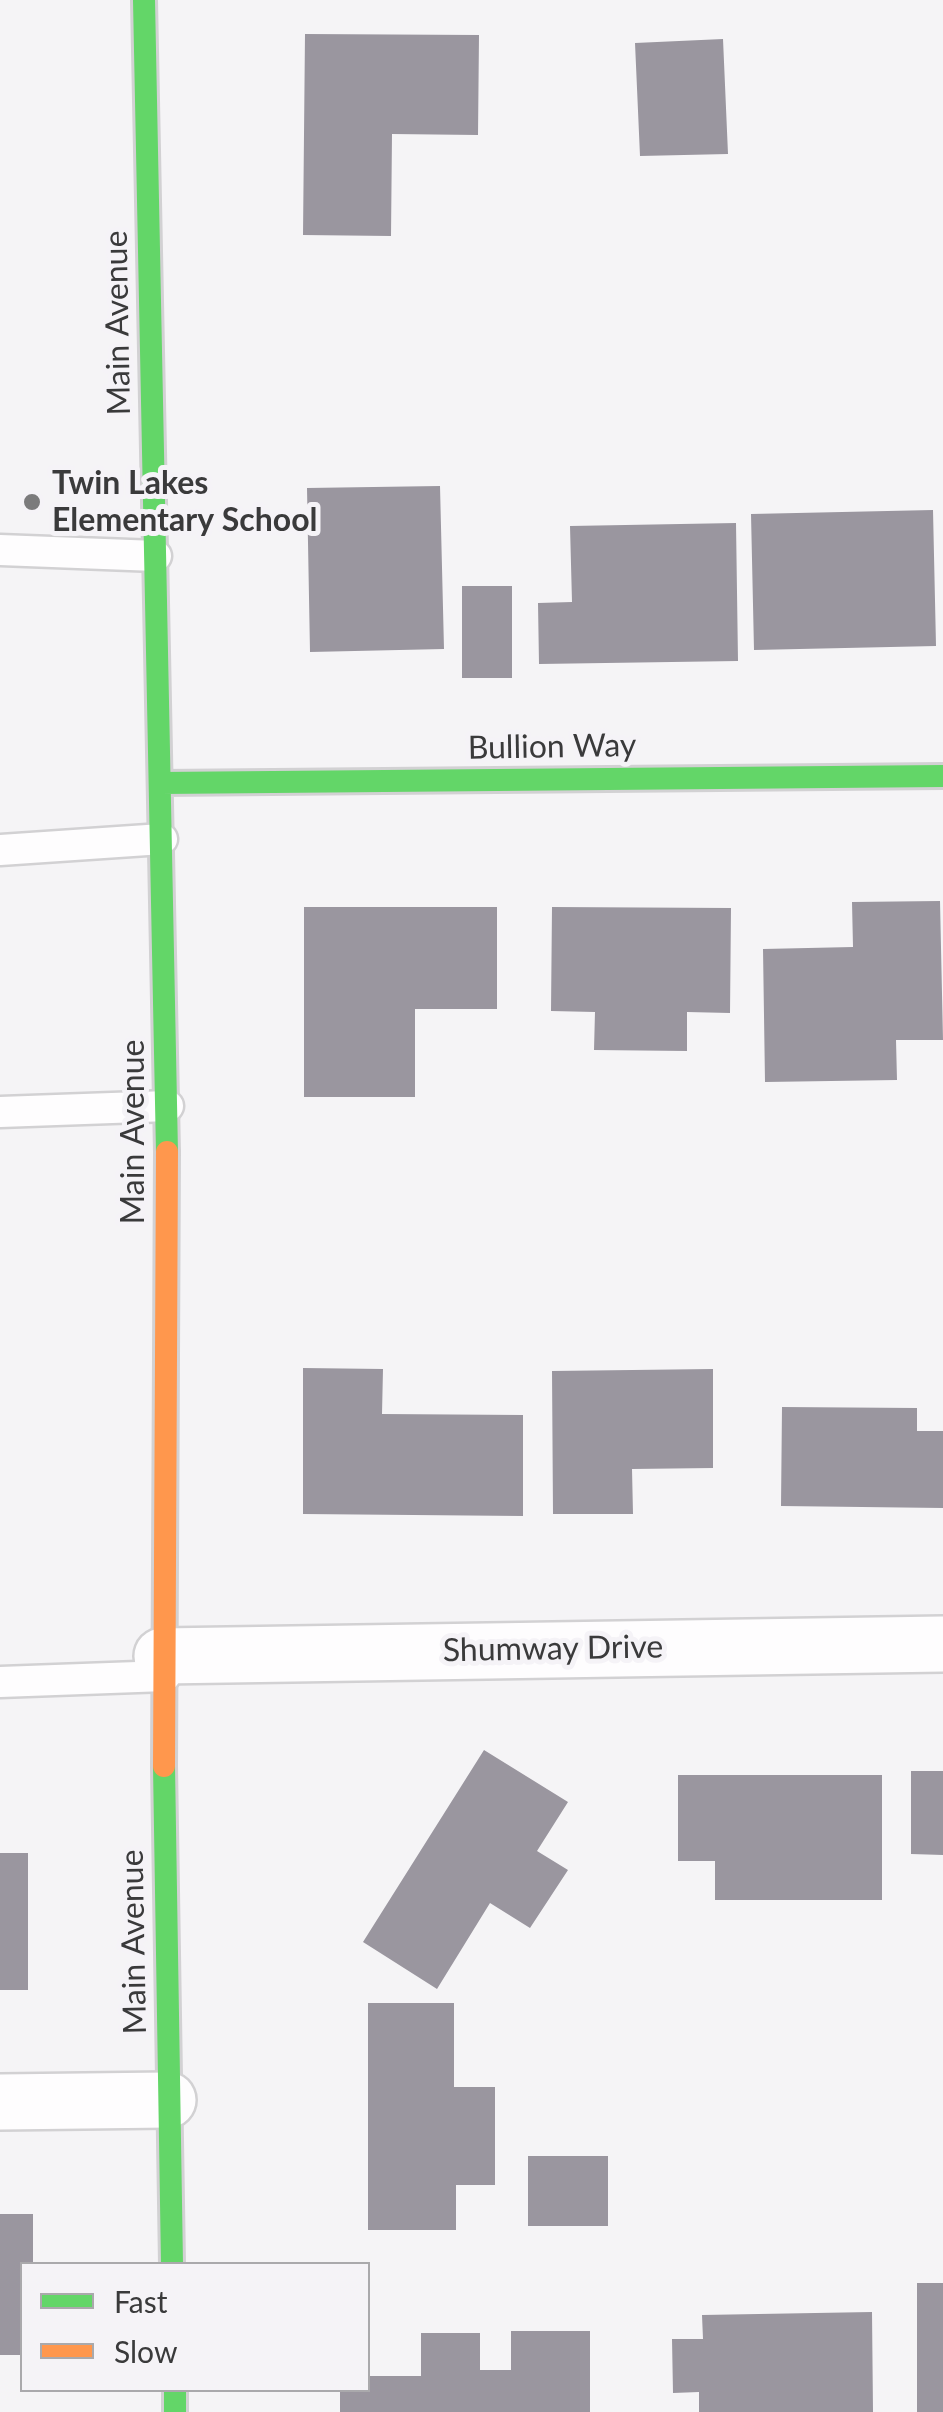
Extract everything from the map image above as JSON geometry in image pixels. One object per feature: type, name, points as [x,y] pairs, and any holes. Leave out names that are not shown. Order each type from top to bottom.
[{"type":"street","name":"Main Avenue","points":[[144,0],[168,1106],[163,1666],[172,2262]]},
{"type":"street","name":"Bullion Way","points":[[161,783],[943,776]]},
{"type":"street","name":"Shumway Drive","points":[[163,1666],[943,1644]]},
{"type":"street","points":[[0,2102],[168,2100]]},
{"type":"lane","points":[[0,550],[156,556]]},
{"type":"lane","points":[[0,850],[162,839]]},
{"type":"lane","points":[[0,1112],[168,1106]]},
{"type":"lane","points":[[0,1682],[163,1666]]},
{"type":"building","points":[[305,34],[479,35],[478,135],[392,134],[391,236],[303,235]]},
{"type":"building","points":[[723,39],[728,154],[640,156],[635,43]]},
{"type":"building","points":[[440,486],[444,649],[310,652],[307,488]]},
{"type":"building","points":[[933,510],[936,646],[754,650],[751,514]]},
{"type":"building","points":[[736,523],[738,661],[539,664],[538,603],[572,602],[570,526]]},
{"type":"building","points":[[462,586],[512,586],[512,678],[462,678]]},
{"type":"building","points":[[940,901],[943,1040],[896,1040],[897,1080],[765,1082],[763,949],[853,947],[852,902]]},
{"type":"building","points":[[304,907],[497,907],[497,1009],[415,1009],[415,1097],[304,1097]]},
{"type":"building","points":[[552,907],[731,908],[730,1013],[687,1012],[687,1051],[594,1050],[595,1012],[551,1011]]},
{"type":"building","points":[[303,1368],[383,1369],[382,1414],[523,1415],[523,1516],[303,1514]]},
{"type":"building","points":[[713,1369],[713,1468],[632,1469],[633,1514],[553,1514],[552,1371]]},
{"type":"building","points":[[782,1407],[917,1408],[917,1431],[943,1431],[943,1508],[781,1506]]},
{"type":"building","points":[[484,1750],[568,1802],[537,1851],[568,1870],[530,1928],[490,1903],[437,1989],[363,1942]]},
{"type":"building","points":[[911,1771],[943,1771],[943,1855],[911,1854]]},
{"type":"building","points":[[678,1775],[882,1775],[882,1900],[715,1900],[715,1861],[678,1861]]},
{"type":"building","points":[[0,1853],[28,1853],[28,1990],[0,1990]]},
{"type":"building","points":[[368,2003],[454,2003],[454,2087],[495,2087],[495,2185],[456,2185],[456,2230],[368,2230]]},
{"type":"building","points":[[528,2156],[608,2156],[608,2226],[528,2226]]},
{"type":"building","points":[[0,2214],[33,2214],[33,2262],[20,2262],[20,2355],[0,2355]]},
{"type":"building","points":[[917,2283],[943,2283],[943,2412],[917,2412]]},
{"type":"building","points":[[872,2312],[873,2412],[699,2412],[699,2392],[673,2393],[672,2339],[703,2339],[702,2315]]},
{"type":"building","points":[[511,2331],[590,2331],[590,2412],[340,2412],[340,2392],[370,2392],[370,2376],[421,2376],[421,2333],[480,2333],[480,2370],[511,2370]]},
{"type":"traffic: fast","points":[[144,0],[167,1152]]},
{"type":"traffic: fast","points":[[161,783],[943,776]]},
{"type":"traffic: fast","points":[[164,1766],[172,2262]]},
{"type":"traffic: fast","points":[[175,2392],[175,2412]]},
{"type":"traffic: slow","points":[[164,1766],[167,1152]]},
{"type":"place","name":"Twin Lakes Elementary School","points":[[32,502]]}]
